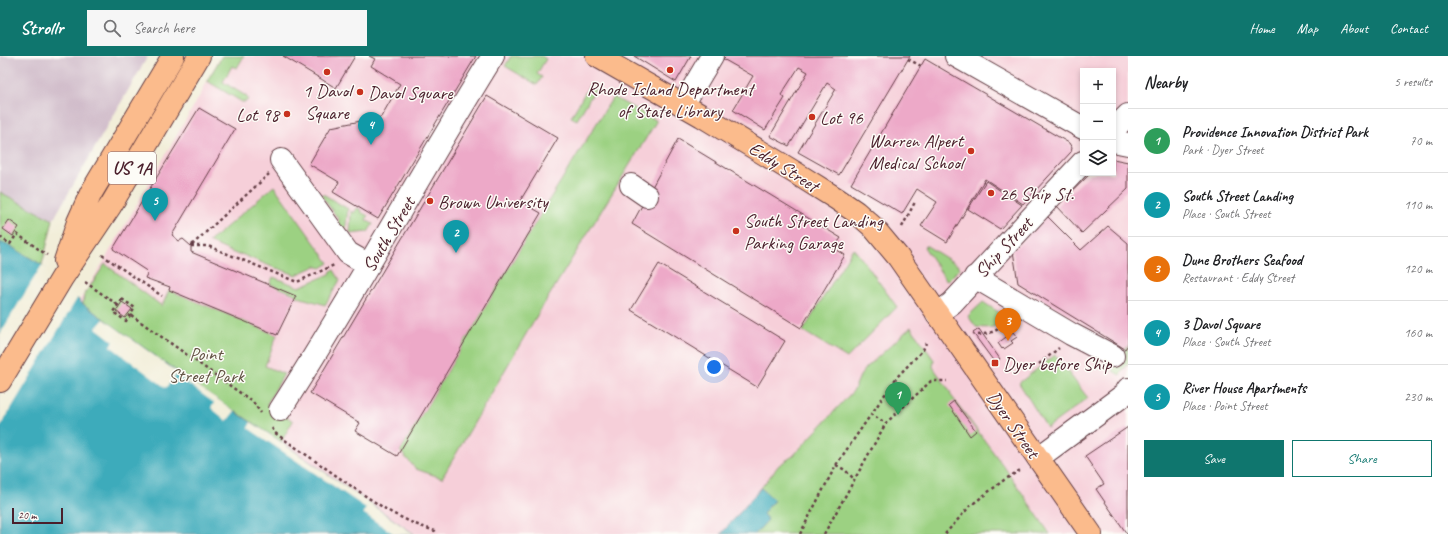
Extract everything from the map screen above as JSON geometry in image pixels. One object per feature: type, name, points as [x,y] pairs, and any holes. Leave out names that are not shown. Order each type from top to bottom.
[{"type":"main road","name":"US 1A","points":[[62,278],[70,242],[91,193],[174,56]]},
{"type":"main road","name":"US 1A","points":[[0,381],[62,278],[100,222],[199,56]]},
{"type":"main road","name":"Eddy Street","points":[[597,56],[683,105],[794,172],[856,212],[873,227],[898,257],[937,314]]},
{"type":"main road","name":"Dyer Street","points":[[937,314],[1091,534]]},
{"type":"street","name":"South Street","points":[[280,410],[369,265],[493,56]]},
{"type":"street","points":[[683,105],[712,56]]},
{"type":"street","points":[[956,56],[1080,126]]},
{"type":"street","points":[[1116,127],[1128,115]]},
{"type":"street","points":[[1116,142],[1128,144]]},
{"type":"street","name":"Ship Street","points":[[937,314],[952,303],[1080,165]]},
{"type":"street","points":[[276,167],[348,253],[369,265]]},
{"type":"street","points":[[975,277],[1071,334],[1113,356]]},
{"type":"street","points":[[1038,458],[1125,394],[1128,389]]},
{"type":"path","points":[[908,59],[921,66]]},
{"type":"path","points":[[276,167],[191,246],[208,246],[297,282],[334,265]]},
{"type":"path","points":[[902,226],[915,202]]},
{"type":"path","points":[[0,237],[10,244],[16,234],[48,256]]},
{"type":"path","points":[[102,255],[162,296]]},
{"type":"path","points":[[85,282],[118,305]]},
{"type":"path","points":[[122,299],[135,308],[126,321],[113,312],[118,305],[122,299]]},
{"type":"path","points":[[978,335],[991,334],[1012,319]]},
{"type":"path","points":[[1039,364],[1061,346],[1071,334]]},
{"type":"path","points":[[800,534],[836,465],[897,377],[923,350],[926,343]]},
{"type":"path","points":[[824,534],[886,423],[931,380],[947,381]]},
{"type":"path","points":[[870,414],[886,423]]},
{"type":"path","points":[[836,465],[845,470],[854,479]]},
{"type":"path","points":[[945,534],[970,506],[1013,475]]},
{"type":"shaded area","points":[[0,56],[148,56],[53,220],[0,192]]},
{"type":"shaded area","points":[[221,56],[1128,56],[1128,534],[0,534],[0,428],[104,261],[203,90],[202,89]]},
{"type":"green space","points":[[222,56],[244,56],[237,68],[232,66],[223,82],[246,96],[248,99],[246,102],[242,102],[207,81]]},
{"type":"green space","points":[[511,56],[542,56],[546,59],[537,74],[542,77],[537,85],[505,66]]},
{"type":"green space","points":[[590,84],[596,88],[577,120],[571,117]]},
{"type":"green space","points":[[613,97],[656,120],[656,122],[533,322],[442,478],[416,469],[400,451],[541,213]]},
{"type":"green space","points":[[274,186],[329,263],[321,268],[316,266],[296,275],[241,254],[238,255],[209,242]]},
{"type":"green space","points":[[0,192],[53,220],[42,265],[12,247],[0,254]]},
{"type":"green space","points":[[323,194],[348,209],[345,234],[337,227],[339,220],[321,195]]},
{"type":"green space","points":[[357,208],[362,210],[361,212],[368,216],[366,220],[373,224],[368,232],[350,234],[351,211],[354,213]]},
{"type":"green space","points":[[925,246],[959,266],[959,269],[950,279],[946,280],[924,247]]},
{"type":"green space","points":[[853,248],[897,307],[847,358],[803,331]]},
{"type":"green space","name":"Point Street Park","points":[[105,264],[162,306],[169,290],[277,335],[265,366],[284,374],[267,404],[293,421],[281,442],[197,386],[83,304],[84,295]]},
{"type":"green space","points":[[334,270],[340,280],[325,305],[296,296],[295,294],[270,284],[273,277],[299,287],[330,274],[331,271]]},
{"type":"green space","points":[[983,302],[1006,317],[993,327],[976,327],[968,316]]},
{"type":"green space","points":[[911,327],[934,360],[933,367],[951,393],[950,394],[1005,468],[1050,534],[755,534],[767,520],[763,514],[774,500],[761,488],[779,465],[793,456],[854,390],[860,376],[867,367]]},
{"type":"green space","points":[[1128,345],[1128,363],[1120,375],[1113,371]]},
{"type":"green space","points":[[1055,355],[1088,398],[1047,428],[1019,383]]},
{"type":"water","points":[[0,242],[12,247],[42,265],[83,304],[197,386],[414,534],[0,534]]},
{"type":"water","points":[[761,488],[774,500],[763,514],[768,520],[755,534],[721,534]]},
{"type":"pier","points":[[42,265],[51,271],[78,297],[0,427],[0,334]]},
{"type":"pier","points":[[104,319],[177,372],[235,411],[227,421],[211,408],[214,403],[176,375],[166,388],[110,346],[113,341],[96,328]]},
{"type":"pier","points":[[251,422],[414,534],[394,534],[363,513],[366,508],[248,428]]},
{"type":"building","name":"1 Davol Square","points":[[283,56],[355,56],[336,88]]},
{"type":"building","points":[[369,56],[476,56],[378,219],[333,192],[339,182],[309,164],[331,127],[381,117],[400,84],[371,66],[375,59]]},
{"type":"building","name":"Rhode Island Department of State Library","points":[[634,56],[691,56],[676,82]]},
{"type":"building","points":[[726,56],[910,56],[839,175],[798,152],[836,89],[827,83],[789,146],[770,136],[808,72],[799,67],[781,95],[785,98],[765,130],[733,110],[753,76],[723,59]]},
{"type":"building","name":"Warren Alpert Medical School","points":[[925,59],[1069,143],[1072,148],[1071,152],[1023,204],[985,179],[947,242],[921,226],[937,202],[917,189],[902,214],[851,184]]},
{"type":"building","points":[[487,96],[558,138],[520,201],[541,213],[397,456],[355,431],[360,423],[310,393]]},
{"type":"building","points":[[199,108],[235,129],[172,235],[179,241],[183,239],[191,246],[191,252],[296,296],[277,335],[169,290],[170,287],[145,278],[148,272],[113,249]]},
{"type":"building","name":"South Street Landing Parking Garage","points":[[678,139],[841,238],[834,248],[845,255],[801,328],[632,224]]},
{"type":"building","points":[[1116,160],[1128,162],[1128,189],[1082,233],[1057,206],[1088,176],[1116,176]]},
{"type":"building","name":"26 Ship St.","points":[[986,181],[1022,205],[1000,229],[968,209]]},
{"type":"building","points":[[1047,216],[1081,250],[1108,226],[1128,243],[1128,345],[1125,349],[1018,283],[1013,251]]},
{"type":"building","points":[[9,220],[19,227],[13,236],[3,229]]},
{"type":"building","points":[[659,264],[785,341],[757,387],[631,310]]},
{"type":"building","points":[[122,302],[132,309],[125,318],[116,311]]},
{"type":"building","points":[[979,329],[1000,359],[995,363],[973,333]]},
{"type":"building","points":[[1013,332],[1017,337],[1011,341],[1013,343],[1002,349],[998,343]]},
{"type":"building","points":[[954,401],[976,431],[970,436],[949,405]]},
{"type":"building","points":[[1128,427],[1127,534],[1096,489],[1104,484],[1085,456]]},
{"type":"place","name":"Rhode Island Department of State Library","points":[[670,70]]},
{"type":"place","name":"1 Davol Square","points":[[327,72]]},
{"type":"place","name":"Davol Square","points":[[360,92]]},
{"type":"place","name":"Lot 98","points":[[287,114]]},
{"type":"place","name":"Lot 96","points":[[812,117]]},
{"type":"place","name":"3 Davol Square","points":[[371,145]]},
{"type":"place","name":"Warren Alpert Medical School","points":[[971,151]]},
{"type":"place","name":"26 Ship St.","points":[[991,193]]},
{"type":"place","name":"Brown University","points":[[430,201]]},
{"type":"place","name":"River House Apartments","points":[[155,221]]},
{"type":"place","name":"South Street Landing Parking Garage","points":[[736,231]]},
{"type":"place","name":"South Street Landing","points":[[456,253]]},
{"type":"place","name":"Dune Brothers Seafood","points":[[1008,341]]},
{"type":"place","name":"Dyer before Ship","points":[[995,363]]},
{"type":"place","name":"Providence Innovation District Park","points":[[898,415]]}]
